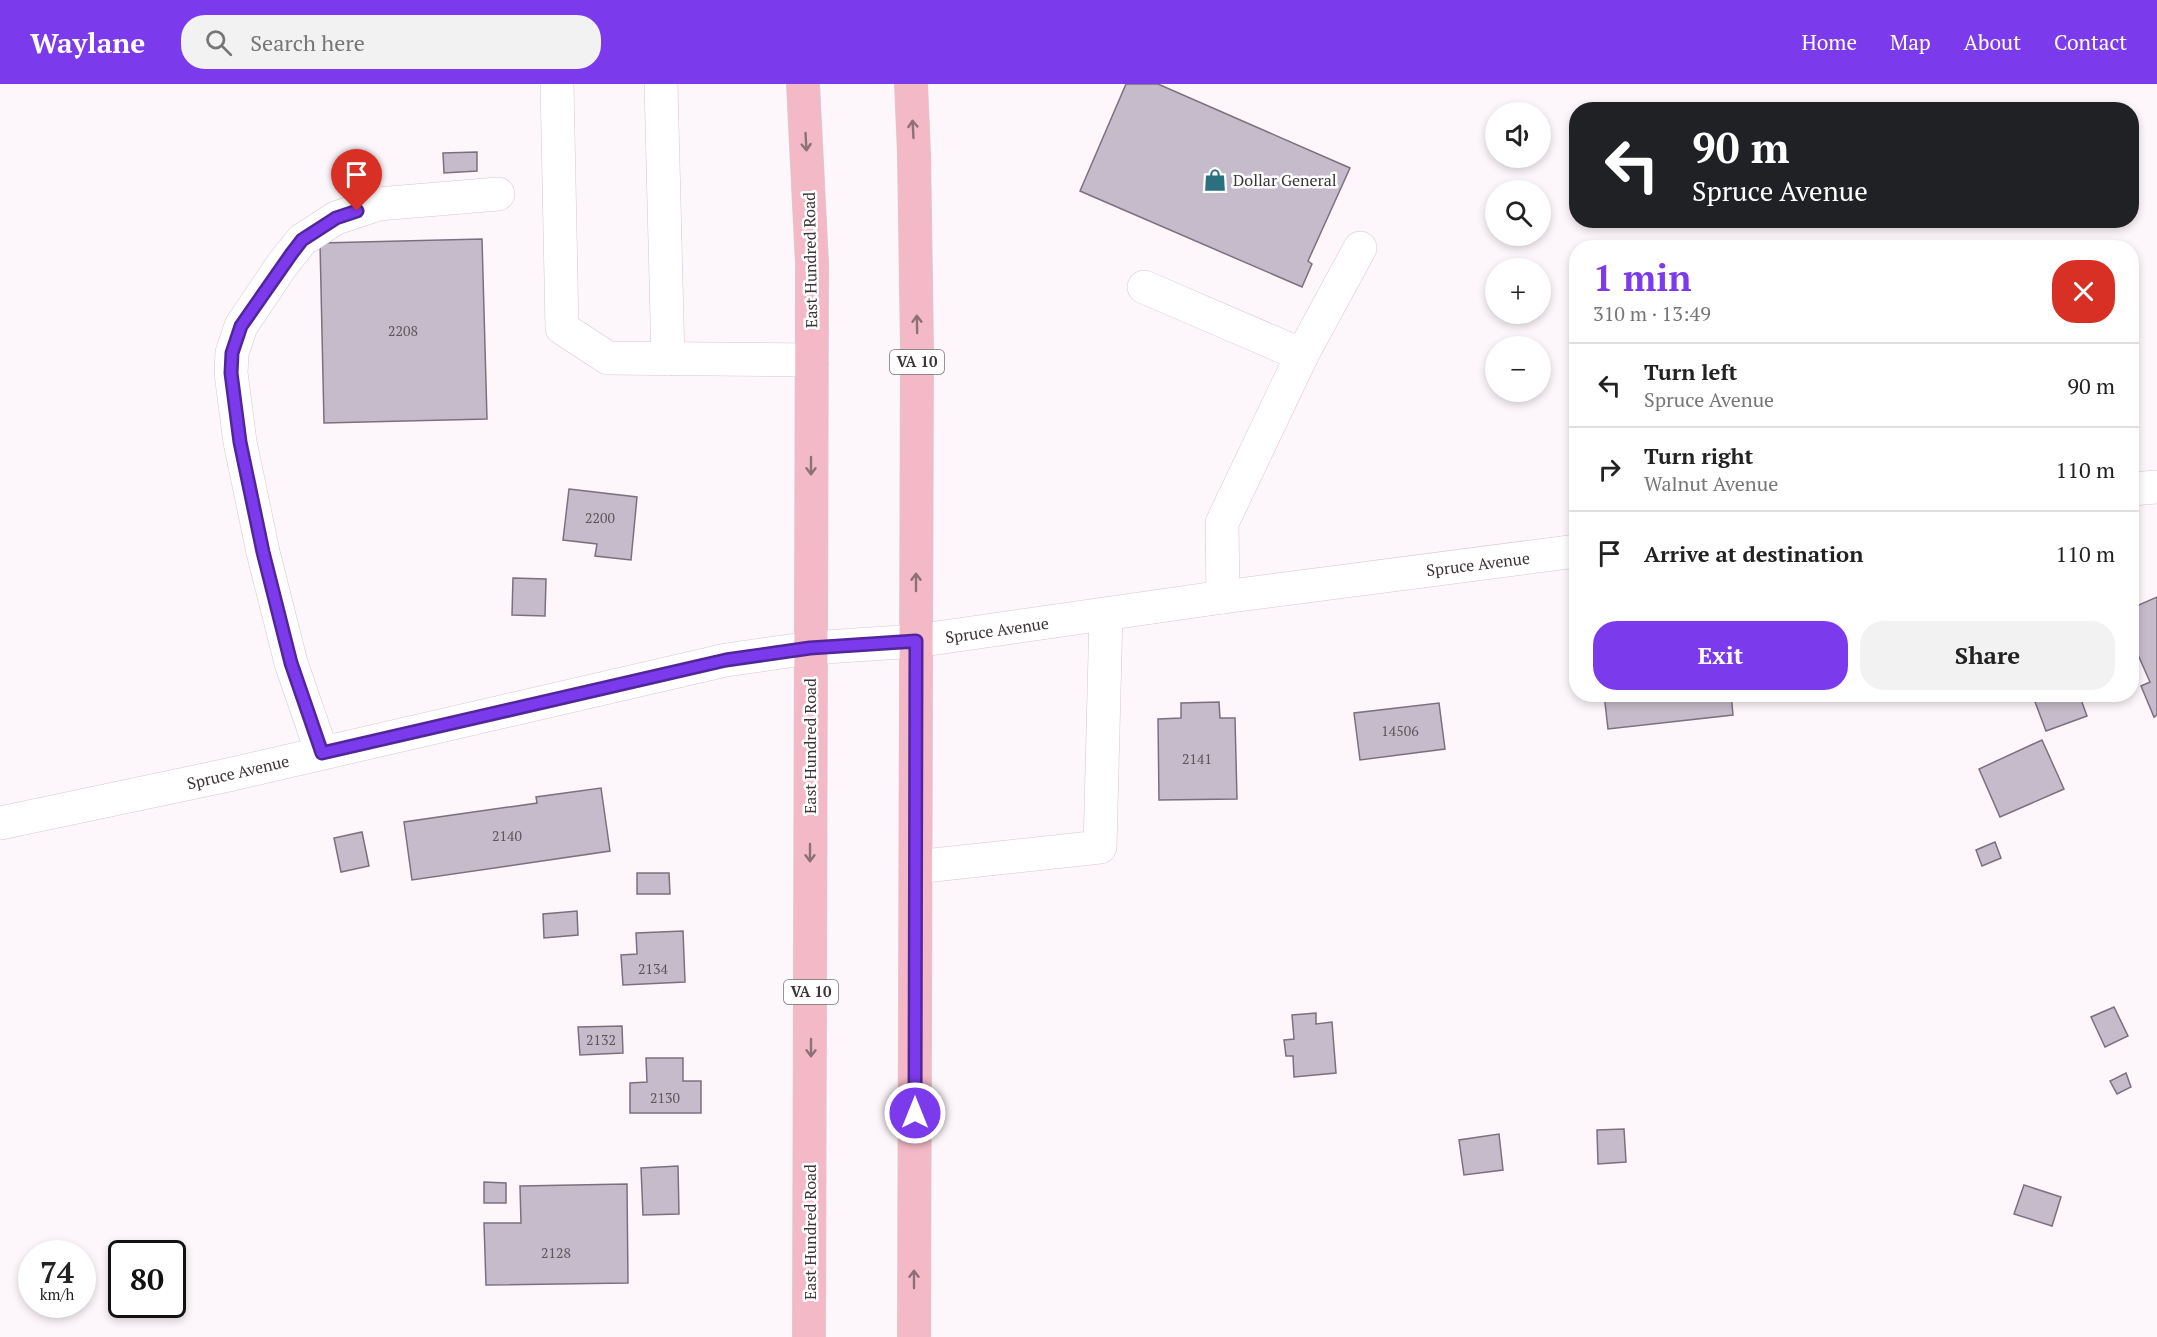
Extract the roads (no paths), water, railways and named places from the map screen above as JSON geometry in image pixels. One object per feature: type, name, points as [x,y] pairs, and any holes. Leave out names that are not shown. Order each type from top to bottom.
[{"type":"highway","name":"East Hundred Road","points":[[803,84],[812,264],[809,1337]]},
{"type":"highway","name":"VA 10","points":[[911,84],[917,349],[914,1337]]},
{"type":"street","points":[[557,84],[562,328],[608,358],[812,360]]},
{"type":"street","points":[[661,84],[668,359]]},
{"type":"street","points":[[322,753],[291,663],[263,552],[240,442],[231,373],[232,353],[241,326],[302,240],[336,218],[378,204],[498,194]]},
{"type":"street","points":[[1223,597],[1222,523],[1302,355],[1360,248]]},
{"type":"street","points":[[1144,287],[1302,355]]},
{"type":"street","points":[[2139,488],[2157,487]]},
{"type":"street","name":"Spruce Avenue","points":[[0,823],[322,753],[726,660],[810,648],[916,641],[1223,597],[1569,552]]},
{"type":"street","points":[[915,867],[1100,847],[1106,615]]},
{"type":"place","name":"Dollar General","points":[[1215,180]]}]
